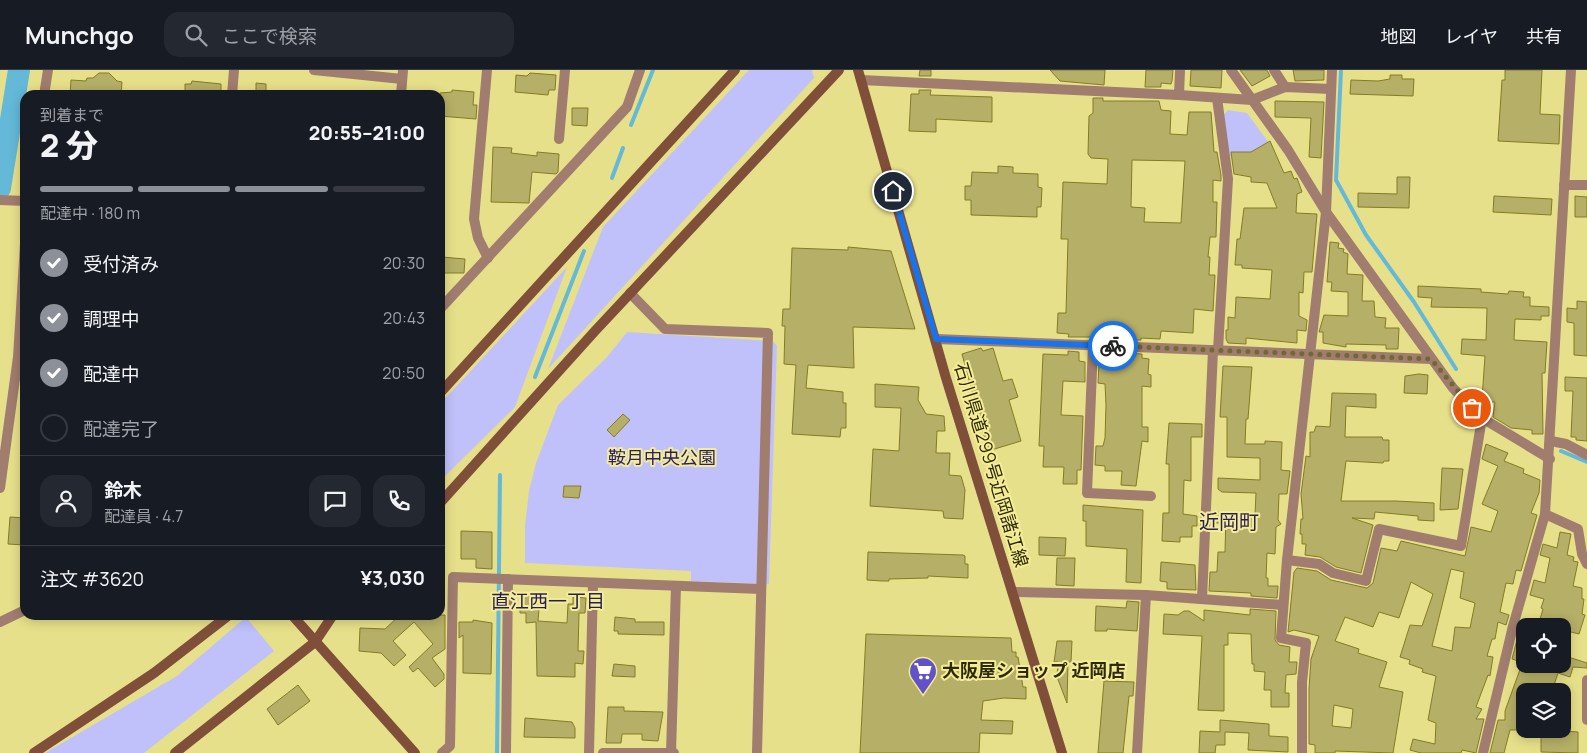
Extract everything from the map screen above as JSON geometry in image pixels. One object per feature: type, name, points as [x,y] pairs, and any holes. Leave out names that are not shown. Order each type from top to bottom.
[{"type":"street","points":[[45,90],[48,70]]},
{"type":"street","points":[[232,90],[234,70]]},
{"type":"street","points":[[314,70],[403,75],[402,90]]},
{"type":"street","points":[[487,70],[474,219],[478,238],[488,258]]},
{"type":"street","points":[[560,139],[565,70]]},
{"type":"street","points":[[445,304],[627,107],[640,70]]},
{"type":"street","points":[[445,388],[735,70]]},
{"type":"street","points":[[445,497],[630,293],[840,70]]},
{"type":"street","points":[[1178,95],[1180,70]]},
{"type":"street","points":[[1231,70],[1288,150],[1326,212],[1453,388],[1482,418],[1550,459]]},
{"type":"street","points":[[1274,70],[1285,86]]},
{"type":"street","points":[[1302,753],[1302,682],[1306,643],[1281,638],[1287,560],[1326,212],[1332,70]]},
{"type":"street","points":[[1483,753],[1513,626],[1546,514],[1571,70]]},
{"type":"street","points":[[859,75],[1252,100],[1285,86],[1331,89]]},
{"type":"street","name":"石川県道299号近岡諸江線","points":[[859,75],[936,339],[1062,753]]},
{"type":"street","points":[[1202,599],[1228,179],[1217,98]]},
{"type":"street","points":[[1564,185],[1587,185]]},
{"type":"street","points":[[0,200],[20,201]]},
{"type":"street","points":[[630,293],[665,329],[768,333],[757,753]]},
{"type":"street","points":[[936,339],[1431,359]]},
{"type":"street","points":[[1092,345],[1087,493],[1151,496]]},
{"type":"street","points":[[0,488],[20,363]]},
{"type":"street","points":[[1287,560],[1319,564],[1333,573],[1366,581],[1379,529],[1461,546],[1482,418]]},
{"type":"street","points":[[1551,442],[1566,444],[1587,455]]},
{"type":"street","points":[[1546,514],[1578,529],[1582,554],[1587,564]]},
{"type":"street","points":[[442,753],[450,746],[452,578],[761,589]]},
{"type":"street","points":[[506,753],[508,579]]},
{"type":"street","points":[[589,753],[593,583]]},
{"type":"street","points":[[603,753],[672,753],[676,586]]},
{"type":"street","points":[[1013,592],[1146,595],[1283,605]]},
{"type":"street","points":[[1137,753],[1146,595]]},
{"type":"street","points":[[0,622],[20,612]]},
{"type":"street","points":[[34,753],[147,678],[222,620]]},
{"type":"street","points":[[296,620],[416,753]]},
{"type":"street","points":[[176,753],[315,642],[330,620]]},
{"type":"street","points":[[1587,680],[1587,720]]},
{"type":"green space","points":[[749,70],[812,70],[814,78],[548,369],[603,227]]},
{"type":"green space","points":[[1228,110],[1247,113],[1269,143],[1248,157],[1230,156],[1222,117]]},
{"type":"green space","points":[[567,267],[515,407],[445,476],[445,399]]},
{"type":"green space","name":"鞍月中央公園","points":[[627,332],[773,341],[777,346],[769,584],[691,581],[691,571],[525,563],[525,526],[529,491],[536,463],[558,405],[607,357]]},
{"type":"green space","points":[[242,620],[248,620],[274,651],[144,753],[45,753],[177,676]]},
{"type":"building","points":[[920,70],[931,70],[931,76],[919,76]]},
{"type":"building","points":[[1050,70],[1105,70],[1104,85],[1060,81]]},
{"type":"building","points":[[1146,70],[1173,70],[1171,84],[1161,83],[1161,87],[1145,87]]},
{"type":"building","points":[[1191,70],[1222,70],[1221,88],[1190,86]]},
{"type":"building","points":[[1240,70],[1267,70],[1270,76],[1252,86]]},
{"type":"building","points":[[1293,70],[1324,70],[1324,80],[1295,81]]},
{"type":"building","points":[[1505,70],[1542,70],[1540,114],[1560,115],[1559,144],[1498,141],[1502,80],[1505,80]]},
{"type":"building","points":[[99,73],[109,73],[117,81],[122,82],[121,90],[70,90],[71,80],[86,81],[87,78],[93,78]]},
{"type":"building","points":[[530,73],[556,75],[555,90],[549,90],[548,95],[515,92],[516,75],[527,76]]},
{"type":"building","points":[[1390,75],[1402,75],[1402,79],[1414,79],[1413,96],[1350,94],[1351,80],[1378,81],[1390,79]]},
{"type":"building","points":[[192,81],[221,84],[221,90],[185,90],[185,84],[191,84]]},
{"type":"building","points":[[256,83],[266,84],[266,90],[256,90]]},
{"type":"building","points":[[452,90],[474,92],[473,105],[477,105],[476,119],[445,116],[445,93],[452,92]]},
{"type":"building","points":[[919,90],[931,90],[930,95],[992,97],[992,122],[936,119],[936,132],[909,131],[911,94],[919,94]]},
{"type":"building","points":[[1093,98],[1103,98],[1103,101],[1159,101],[1161,110],[1171,111],[1170,134],[1187,135],[1189,112],[1211,112],[1214,152],[1217,152],[1221,175],[1221,181],[1213,180],[1213,202],[1217,202],[1216,237],[1210,237],[1208,257],[1210,257],[1209,275],[1215,275],[1213,311],[1194,309],[1193,333],[1161,331],[1160,339],[1119,340],[1119,337],[1068,337],[1069,334],[1057,333],[1058,313],[1066,313],[1068,239],[1061,239],[1063,182],[1107,184],[1108,159],[1091,158],[1088,154],[1089,116],[1093,113]],"holes":[[[1132,160],[1185,161],[1181,223],[1144,222],[1145,208],[1131,207]]]},
{"type":"building","points":[[1275,101],[1324,102],[1321,158],[1309,157],[1311,118],[1275,117]]},
{"type":"building","points":[[572,108],[588,108],[587,126],[572,125]]},
{"type":"building","points":[[1270,141],[1284,173],[1291,171],[1294,179],[1297,178],[1302,192],[1297,194],[1296,213],[1317,214],[1312,272],[1304,272],[1303,293],[1299,292],[1299,316],[1307,320],[1306,331],[1297,330],[1297,343],[1246,338],[1246,344],[1228,343],[1226,330],[1228,330],[1228,317],[1235,318],[1236,297],[1270,299],[1272,270],[1242,268],[1242,265],[1235,265],[1237,239],[1240,239],[1244,208],[1277,208],[1267,183],[1251,182],[1251,177],[1234,174],[1231,152],[1251,152]]},
{"type":"building","points":[[493,147],[512,148],[511,153],[537,156],[537,152],[559,154],[558,172],[556,174],[532,172],[529,203],[491,202]]},
{"type":"building","points":[[998,166],[1013,167],[1013,173],[1038,174],[1038,187],[1042,188],[1041,207],[1037,207],[1037,217],[971,215],[971,200],[965,200],[965,186],[971,186],[972,172],[998,173]]},
{"type":"building","points":[[1397,177],[1410,177],[1409,208],[1358,207],[1358,193],[1397,194]]},
{"type":"building","points":[[1494,196],[1552,199],[1551,215],[1493,212]]},
{"type":"building","points":[[1575,196],[1587,197],[1587,217],[1575,217]]},
{"type":"building","points":[[1330,242],[1339,243],[1338,248],[1344,249],[1343,252],[1348,254],[1347,274],[1363,275],[1362,301],[1374,301],[1375,317],[1386,318],[1385,328],[1399,328],[1398,349],[1386,349],[1386,345],[1346,344],[1346,347],[1323,343],[1323,332],[1319,332],[1324,315],[1348,316],[1348,292],[1331,291],[1332,282],[1327,282]]},
{"type":"building","points":[[848,247],[891,251],[915,329],[853,327],[854,368],[808,365],[806,388],[843,392],[843,403],[846,403],[846,428],[841,428],[840,437],[792,434],[796,365],[784,364],[785,326],[782,326],[783,309],[790,309],[792,248],[848,250]]},
{"type":"building","points":[[445,257],[465,259],[464,273],[445,273]]},
{"type":"building","points":[[1418,286],[1481,289],[1481,292],[1508,294],[1509,291],[1524,292],[1523,297],[1530,297],[1530,306],[1549,307],[1549,316],[1541,316],[1541,320],[1515,319],[1514,340],[1547,342],[1545,373],[1542,373],[1543,434],[1532,434],[1532,430],[1511,428],[1493,417],[1495,402],[1485,402],[1485,399],[1482,399],[1485,356],[1461,354],[1462,339],[1486,340],[1487,308],[1431,307],[1432,298],[1418,297]]},
{"type":"building","points":[[1577,301],[1587,302],[1587,356],[1574,355],[1574,323],[1567,322],[1567,308],[1577,309]]},
{"type":"building","points":[[981,348],[983,351],[993,348],[1003,381],[1012,379],[1018,397],[1009,400],[1021,441],[988,451],[962,354]]},
{"type":"building","points":[[1068,351],[1079,352],[1079,361],[1085,362],[1085,382],[1063,381],[1061,415],[1083,416],[1081,470],[1077,470],[1077,484],[1063,484],[1064,467],[1043,467],[1044,446],[1039,446],[1043,354],[1068,355]]},
{"type":"building","points":[[1119,353],[1142,354],[1142,358],[1149,359],[1148,374],[1151,375],[1151,387],[1142,386],[1142,427],[1148,427],[1148,442],[1142,441],[1136,486],[1121,485],[1122,471],[1105,471],[1105,466],[1095,465],[1096,446],[1103,446],[1105,438],[1105,384],[1098,383],[1099,363],[1119,365]]},
{"type":"building","points":[[1223,366],[1252,367],[1245,444],[1265,444],[1265,441],[1282,442],[1281,470],[1290,471],[1287,494],[1279,494],[1278,520],[1281,524],[1276,527],[1275,554],[1267,553],[1266,578],[1268,578],[1268,586],[1278,586],[1277,598],[1251,596],[1251,593],[1209,591],[1210,572],[1217,572],[1218,552],[1225,552],[1226,514],[1255,515],[1256,493],[1222,492],[1218,489],[1218,478],[1260,480],[1260,458],[1227,457],[1227,417],[1220,417]]},
{"type":"building","points":[[1428,375],[1427,394],[1404,393],[1405,376]]},
{"type":"building","points":[[1565,377],[1587,378],[1587,441],[1576,440],[1576,437],[1571,437],[1573,391],[1565,391]]},
{"type":"building","points":[[875,384],[919,387],[918,400],[926,414],[944,416],[945,431],[937,431],[936,453],[950,453],[949,475],[961,476],[965,490],[963,519],[944,518],[943,511],[870,506],[873,449],[899,451],[901,408],[875,407]]},
{"type":"building","points":[[1332,393],[1376,394],[1376,408],[1346,406],[1345,437],[1382,437],[1383,440],[1389,440],[1389,461],[1384,461],[1383,463],[1346,461],[1341,501],[1434,503],[1434,521],[1418,520],[1418,516],[1375,512],[1374,519],[1352,518],[1373,525],[1361,573],[1336,567],[1320,557],[1305,555],[1306,544],[1302,544],[1302,534],[1300,534],[1301,519],[1303,519],[1301,494],[1306,456],[1310,457],[1310,432],[1314,432],[1316,426],[1330,427]]},
{"type":"building","points":[[623,414],[630,420],[614,437],[607,430]]},
{"type":"building","points":[[1169,423],[1202,424],[1202,437],[1191,437],[1191,481],[1184,480],[1183,514],[1197,516],[1197,526],[1192,526],[1192,537],[1180,537],[1180,542],[1162,541],[1163,513],[1169,513],[1169,464],[1166,464]]},
{"type":"building","points":[[1486,444],[1508,453],[1504,461],[1524,469],[1523,473],[1540,480],[1539,493],[1531,513],[1537,515],[1521,571],[1516,570],[1513,584],[1506,583],[1500,612],[1509,615],[1506,625],[1498,622],[1495,639],[1492,639],[1487,656],[1493,657],[1490,676],[1488,675],[1476,707],[1482,709],[1476,719],[1484,719],[1476,753],[1462,750],[1461,753],[1421,753],[1410,750],[1413,739],[1435,744],[1436,723],[1428,720],[1436,676],[1422,672],[1423,669],[1409,664],[1410,660],[1400,657],[1410,625],[1422,626],[1433,594],[1411,582],[1399,618],[1379,612],[1373,627],[1345,617],[1335,641],[1359,649],[1358,653],[1387,662],[1379,687],[1403,692],[1393,753],[1335,751],[1335,753],[1315,753],[1315,745],[1309,744],[1309,689],[1311,659],[1319,636],[1294,630],[1288,632],[1294,572],[1297,568],[1317,571],[1331,580],[1367,588],[1373,583],[1381,548],[1397,551],[1401,541],[1465,556],[1471,527],[1491,532],[1498,511],[1482,504],[1498,466],[1482,459]],"holes":[[[1451,569],[1464,572],[1460,598],[1475,603],[1470,628],[1455,627],[1452,651],[1432,646]],[[1334,705],[1353,709],[1351,728],[1332,726]]]},
{"type":"building","points":[[1442,468],[1463,469],[1458,509],[1440,510]]},
{"type":"building","points":[[564,486],[581,486],[579,498],[563,497]]},
{"type":"building","points":[[1083,505],[1143,510],[1141,583],[1126,582],[1127,549],[1086,546],[1086,521],[1083,521]]},
{"type":"building","points":[[1215,512],[1225,513],[1225,523],[1215,523]]},
{"type":"building","points":[[10,517],[20,518],[20,545],[8,544]]},
{"type":"building","points":[[461,531],[492,532],[492,569],[476,568],[476,559],[461,559]]},
{"type":"building","points":[[1560,532],[1571,534],[1567,555],[1574,557],[1573,561],[1578,562],[1573,586],[1582,588],[1582,599],[1584,599],[1582,614],[1585,615],[1579,634],[1571,632],[1571,618],[1540,618],[1544,599],[1530,595],[1534,580],[1545,583],[1550,558],[1540,555],[1543,544],[1557,548]]},
{"type":"building","points":[[1039,537],[1066,538],[1065,556],[1039,555]]},
{"type":"building","points":[[868,552],[963,555],[965,556],[965,564],[968,564],[968,578],[928,576],[928,578],[889,579],[889,581],[867,580]]},
{"type":"building","points":[[1057,558],[1075,558],[1074,586],[1056,585]]},
{"type":"building","points":[[1161,562],[1195,565],[1196,590],[1167,589],[1167,582],[1160,581]]},
{"type":"building","points":[[520,596],[540,597],[538,621],[567,623],[568,604],[573,604],[573,597],[586,598],[585,613],[579,613],[578,651],[584,651],[583,664],[575,663],[575,677],[537,676],[536,622],[526,623],[526,613],[520,613]]},
{"type":"building","points":[[1127,601],[1139,602],[1137,631],[1107,629],[1107,631],[1095,631],[1096,606],[1126,608]]},
{"type":"building","points":[[1250,609],[1276,611],[1275,640],[1279,645],[1290,647],[1289,662],[1297,662],[1296,674],[1286,675],[1285,693],[1289,693],[1289,707],[1271,707],[1271,690],[1264,690],[1265,672],[1254,671],[1254,664],[1252,664],[1251,634],[1228,633],[1228,645],[1224,645],[1224,711],[1198,710],[1202,636],[1163,634],[1164,614],[1178,615],[1184,611],[1189,611],[1204,621],[1204,610],[1250,615]]},
{"type":"building","points":[[615,617],[635,619],[635,622],[664,622],[664,635],[618,634],[618,631],[614,631]]},
{"type":"building","points":[[395,620],[445,620],[445,649],[432,658],[444,674],[444,679],[435,687],[418,668],[413,672],[409,667],[433,644],[414,622],[393,641],[406,655],[394,666],[381,653],[359,651],[360,628],[385,629]]},
{"type":"building","points":[[473,620],[492,623],[491,674],[463,673],[463,635],[459,638],[459,622],[473,622]]},
{"type":"building","name":"大阪屋ショップ 近岡店","points":[[866,634],[1011,638],[1012,652],[1016,652],[1016,657],[1018,657],[1023,687],[1026,687],[1026,699],[1004,698],[983,701],[981,720],[1013,721],[1012,734],[980,733],[979,753],[860,753]]},
{"type":"building","points":[[1057,641],[1072,641],[1071,662],[1068,662],[1067,703],[1057,677],[1058,662],[1054,662]]},
{"type":"building","points":[[1516,644],[1516,660],[1512,659]]},
{"type":"building","points":[[1571,658],[1587,663],[1587,668],[1573,667],[1570,677],[1558,673],[1571,673]]},
{"type":"building","points":[[614,664],[635,666],[635,677],[612,676]]},
{"type":"building","points":[[1519,673],[1558,673],[1555,683],[1516,683],[1516,730],[1510,730],[1504,753],[1490,753],[1498,720],[1505,720],[1505,711]]},
{"type":"building","points":[[1104,681],[1134,682],[1133,696],[1129,696],[1123,753],[1098,753]]},
{"type":"building","points":[[298,685],[310,701],[278,725],[267,709]]},
{"type":"building","points":[[608,707],[624,707],[624,711],[663,712],[658,741],[642,740],[642,734],[622,734],[621,743],[606,743]]},
{"type":"building","points":[[525,718],[572,722],[575,728],[575,738],[524,737]]},
{"type":"building","points":[[1220,720],[1269,724],[1269,736],[1288,737],[1288,752],[1248,750],[1249,733],[1225,732],[1225,745],[1216,745],[1215,753],[1199,753],[1200,731],[1220,732]]},
{"type":"building","points":[[1571,731],[1578,732],[1578,753],[1541,752],[1541,738],[1571,738]]},
{"type":"waterway","points":[[0,188],[19,70]]},
{"type":"waterway","points":[[631,125],[653,70]]},
{"type":"waterway","points":[[1341,70],[1336,180],[1366,235],[1414,302],[1456,369]]},
{"type":"waterway","points":[[612,178],[623,148]]},
{"type":"waterway","points":[[535,377],[584,251]]},
{"type":"waterway","points":[[1561,451],[1587,462]]},
{"type":"waterway","points":[[497,753],[500,475]]},
{"type":"way so far","points":[[1113,346],[1431,359],[1453,388],[1472,408]]},
{"type":"place","name":"大阪屋ショップ 近岡店","points":[[923,695]]},
{"type":"district","name":"近岡町","points":[[1229,522]]},
{"type":"district","name":"直江西一丁目","points":[[548,601]]},
{"type":"route","points":[[893,191],[936,339],[1113,346]]}]
